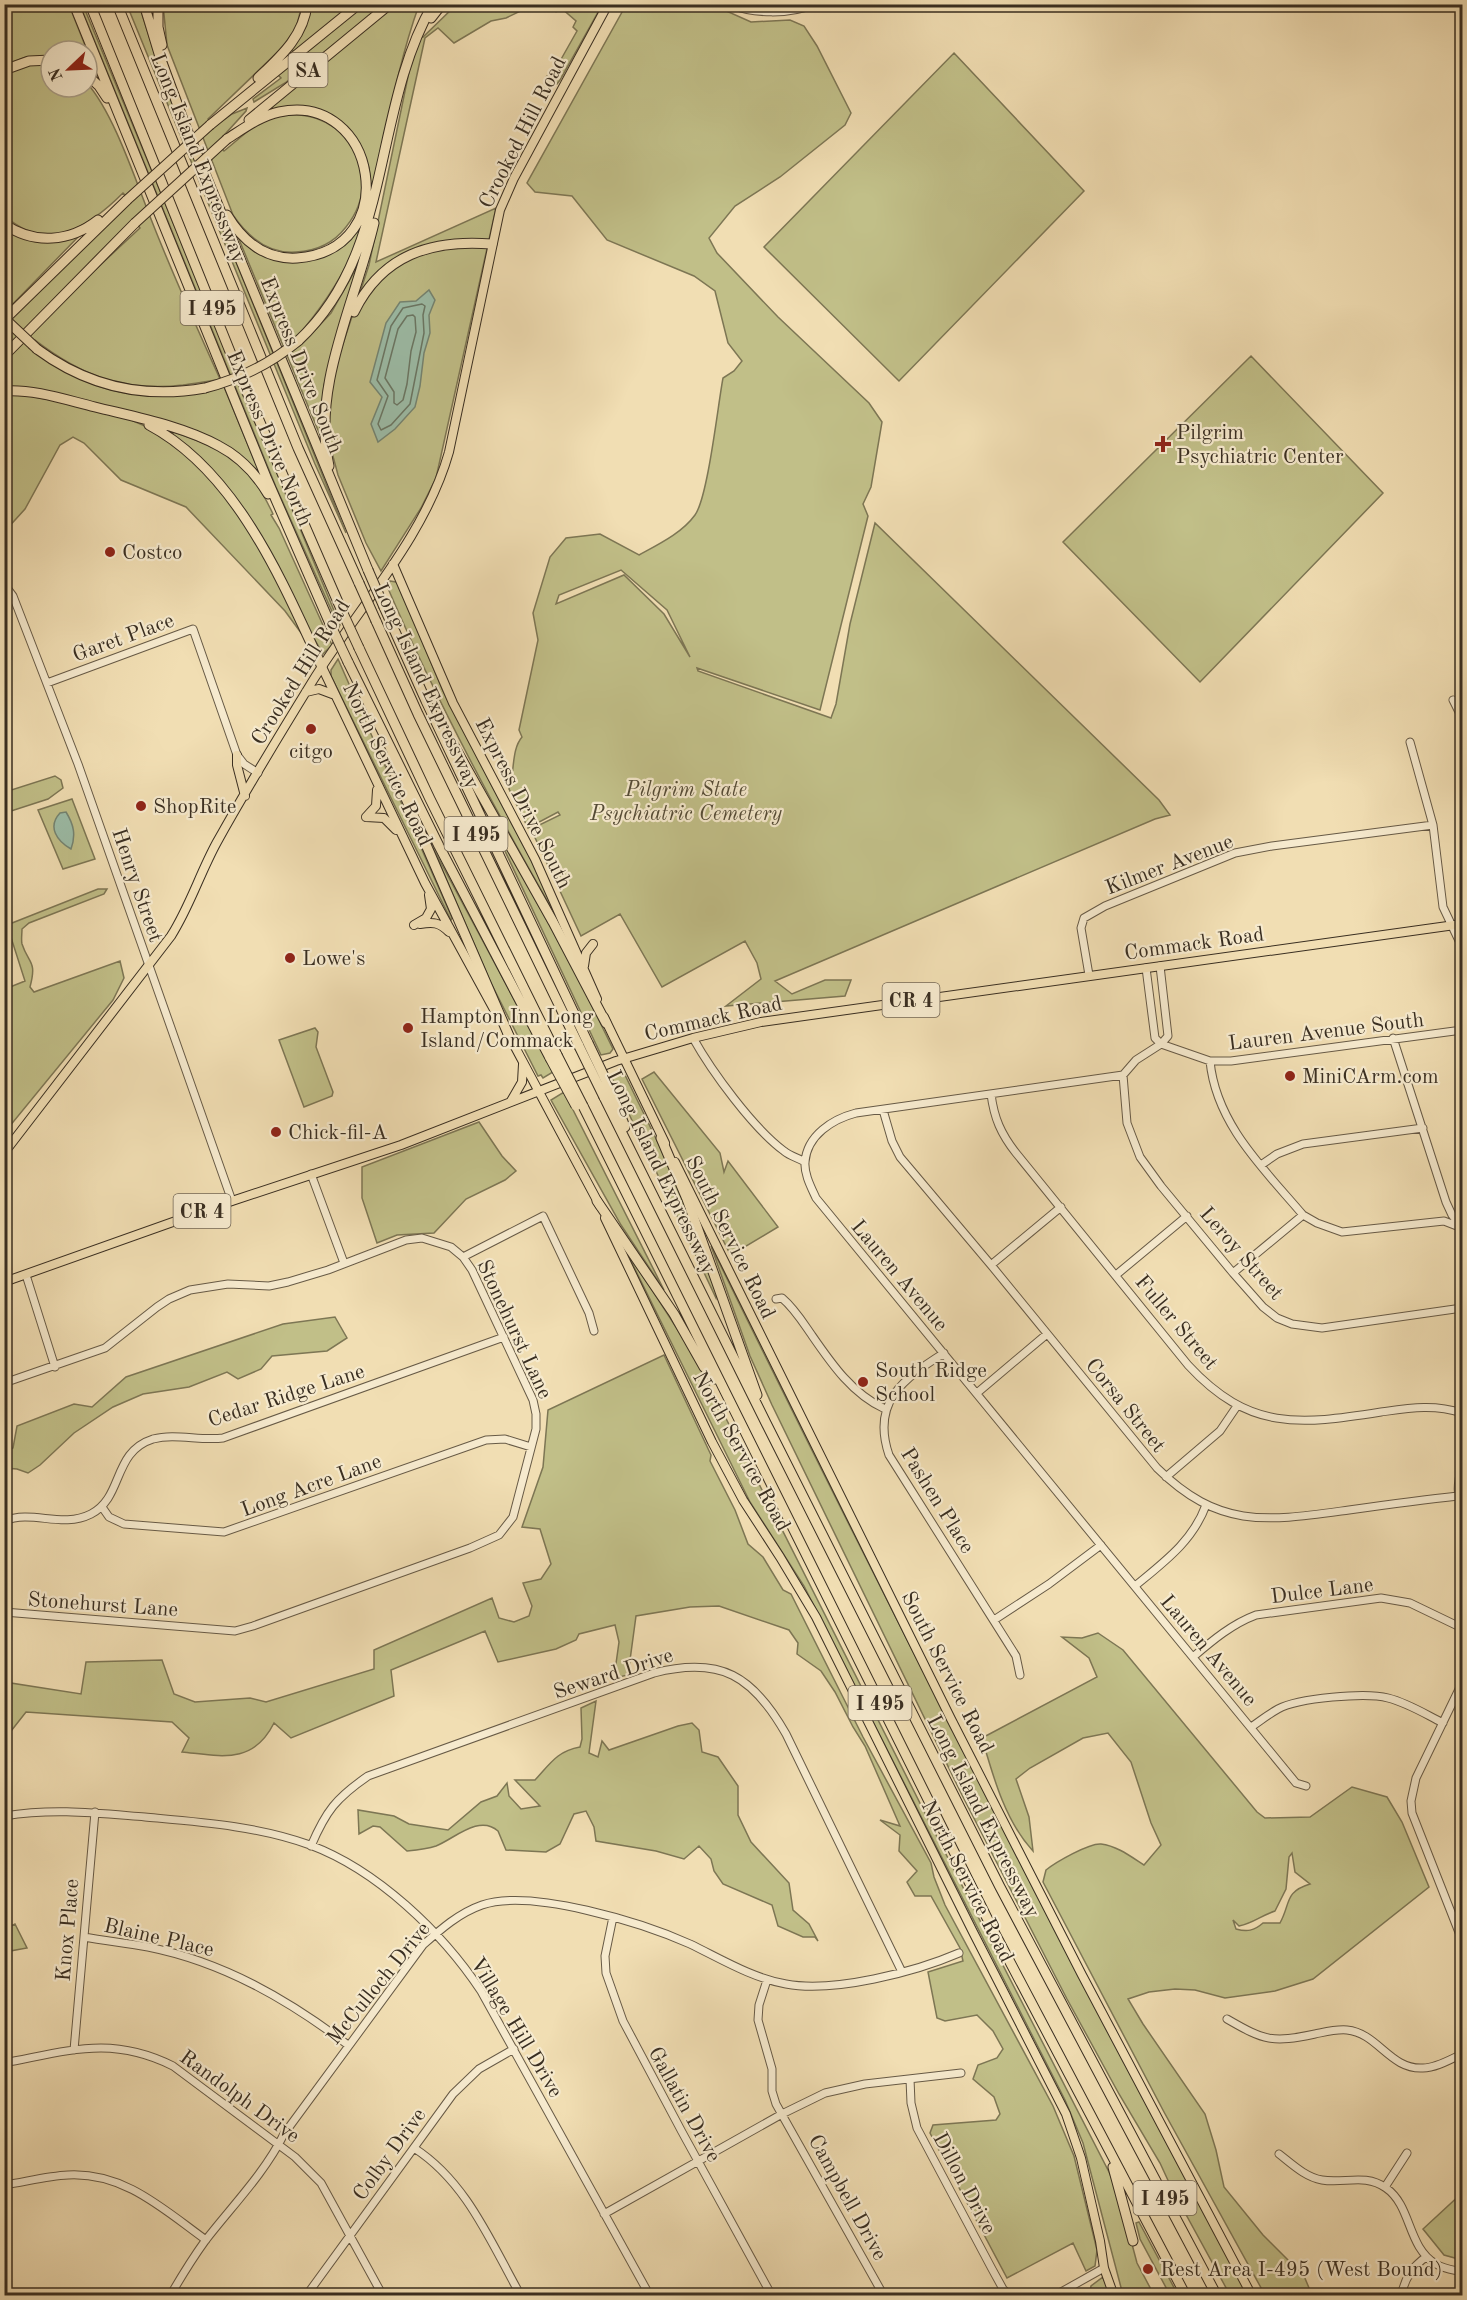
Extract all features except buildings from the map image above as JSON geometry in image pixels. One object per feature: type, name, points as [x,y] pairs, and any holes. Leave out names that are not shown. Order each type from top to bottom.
[{"type":"highway","name":"Express Drive North","points":[[74,4],[291,536],[374,715]]},
{"type":"highway","name":"Long Island Expressway","points":[[90,4],[239,374],[341,609],[430,799],[554,1056],[616,1172],[991,1926],[1186,2295]]},
{"type":"highway","name":"Long Island Expressway","points":[[117,4],[298,447],[423,725],[584,1045],[637,1163],[766,1423],[1000,1887],[1217,2295]]},
{"type":"highway","name":"Express Drive South","points":[[144,4],[170,86],[213,193],[343,512],[426,701]]},
{"type":"highway","points":[[158,4],[158,27],[170,86]]},
{"type":"highway","points":[[210,125],[292,43],[302,27],[307,4]]},
{"type":"highway","name":"SA","points":[[4,319],[127,200],[210,125],[359,4]]},
{"type":"highway","name":"SA","points":[[4,356],[135,224],[227,139],[390,4]]},
{"type":"highway","points":[[4,319],[37,349],[75,372],[115,387],[166,392],[205,388],[236,379],[275,359],[298,341],[327,309],[353,265],[368,226],[410,52],[433,4]]},
{"type":"highway","points":[[399,95],[423,34],[442,4]]},
{"type":"highway","points":[[4,70],[29,60],[39,60]]},
{"type":"highway","points":[[99,86],[121,120]]},
{"type":"highway","points":[[213,193],[241,236],[262,251],[286,258],[311,256],[334,246],[348,235],[363,208],[367,181],[365,165],[359,151],[345,132],[325,117],[301,111],[279,112],[259,119],[227,139]]},
{"type":"highway","points":[[343,512],[324,438],[325,398],[370,242],[379,202],[382,166]]},
{"type":"highway","points":[[4,224],[35,237],[63,237],[89,227],[127,200]]},
{"type":"highway","points":[[333,368],[358,304],[369,287],[391,266],[406,256],[439,245],[456,242],[492,244]]},
{"type":"highway","points":[[4,391],[31,392],[128,416],[192,434],[219,445],[235,456],[261,483],[291,536]]},
{"type":"highway","points":[[128,416],[176,442],[202,464],[218,482],[269,560],[322,667]]},
{"type":"highway","points":[[426,701],[454,746],[606,1023]]},
{"type":"highway","points":[[426,701],[584,1045]]},
{"type":"highway","points":[[374,715],[554,1056]]},
{"type":"highway","points":[[374,715],[392,768],[509,1036]]},
{"type":"highway","points":[[661,1138],[687,1199],[751,1375],[766,1423]]},
{"type":"highway","points":[[597,1201],[675,1314],[704,1367],[724,1391]]},
{"type":"highway","points":[[1097,2125],[1118,2180],[1133,2241]]},
{"type":"highway","points":[[1202,2268],[1221,2295]]},
{"type":"main road","name":"Crooked Hill Road","points":[[4,1153],[149,966],[183,916],[212,851],[258,772],[322,667],[393,564],[428,507],[445,466],[456,423],[500,210],[514,178],[608,4]]},
{"type":"main road","name":"Express Drive South","points":[[393,564],[457,713],[535,859],[571,936],[623,1059]]},
{"type":"main road","name":"North Service Road","points":[[322,667],[426,883],[597,1201],[712,1442],[743,1500],[816,1617],[1066,2114],[1081,2158],[1104,2268],[1114,2295]]},
{"type":"main road","points":[[306,692],[321,689],[335,695]]},
{"type":"main road","points":[[237,755],[237,765],[245,795]]},
{"type":"main road","points":[[377,783],[377,804],[366,817],[388,820],[408,847]]},
{"type":"main road","points":[[426,883],[431,909],[426,918],[414,925],[434,922],[441,924],[454,937]]},
{"type":"main road","name":"Commack Road","points":[[4,1282],[232,1201],[401,1145],[623,1059],[693,1038],[761,1022],[1458,925]]},
{"type":"main road","points":[[571,936],[581,942],[593,944],[585,956],[584,967]]},
{"type":"main road","name":"South Service Road","points":[[623,1059],[956,1729],[1087,1985],[1252,2295]]},
{"type":"main road","points":[[511,1101],[522,1082],[523,1060]]},
{"type":"street","points":[[728,4],[742,9],[764,12],[788,11],[815,4]]},
{"type":"street","name":"Henry Street","points":[[4,584],[13,596],[47,683],[232,1201]]},
{"type":"street","name":"Garet Place","points":[[47,683],[193,629],[237,755]]},
{"type":"street","points":[[1453,700],[1462,718]]},
{"type":"street","points":[[1410,742],[1433,825],[1443,907],[1458,925],[1462,947]]},
{"type":"street","points":[[237,755],[244,764],[258,772]]},
{"type":"street","name":"Kilmer Avenue","points":[[1089,975],[1081,928],[1084,918],[1106,906],[1235,853],[1433,825]]},
{"type":"street","points":[[693,1038],[705,1060],[758,1126],[786,1153],[805,1162],[815,1138],[825,1127],[839,1118],[1123,1075],[1137,1060],[1161,1044],[1168,1036],[1160,966]]},
{"type":"street","points":[[1146,968],[1155,1038],[1161,1044]]},
{"type":"street","name":"Lauren Avenue South","points":[[1161,1044],[1210,1061],[1231,1061],[1462,1030]]},
{"type":"street","points":[[1393,1038],[1446,1202],[1462,1228]]},
{"type":"street","points":[[1210,1061],[1212,1080],[1224,1114],[1232,1128],[1303,1215],[1342,1232],[1444,1221],[1462,1228]]},
{"type":"street","name":"Leroy Street","points":[[1123,1075],[1125,1108],[1135,1146],[1149,1169],[1233,1273],[1277,1318],[1307,1327],[1322,1328],[1462,1308]]},
{"type":"street","name":"Fuller Street","points":[[991,1094],[994,1114],[1006,1140],[1188,1365],[1208,1386],[1237,1406],[1271,1418],[1302,1422],[1419,1406],[1438,1407],[1462,1413]]},
{"type":"street","name":"Corsa Street","points":[[882,1110],[900,1157],[1166,1477],[1177,1487],[1206,1505],[1240,1516],[1272,1519],[1458,1496]]},
{"type":"street","points":[[1262,1165],[1277,1154],[1303,1144],[1423,1128]]},
{"type":"street","name":"Lauren Avenue","points":[[805,1162],[809,1182],[816,1198],[1296,1783],[1306,1786]]},
{"type":"street","points":[[311,1174],[344,1263]]},
{"type":"street","points":[[991,1265],[1061,1207]]},
{"type":"street","points":[[1233,1273],[1303,1215]]},
{"type":"street","points":[[463,1257],[543,1216],[589,1313],[594,1331]]},
{"type":"street","points":[[1116,1275],[1187,1216]]},
{"type":"street","name":"Stonehurst Lane","points":[[4,1383],[105,1348],[157,1307],[183,1292],[228,1284],[269,1286],[306,1278],[406,1240],[422,1238],[444,1244],[463,1257],[472,1270],[534,1400],[536,1414],[536,1429],[513,1517],[499,1535],[470,1548],[235,1631],[4,1612]]},
{"type":"street","points":[[26,1275],[55,1366]]},
{"type":"street","points":[[776,1299],[782,1298],[791,1305],[819,1345],[858,1393],[885,1409],[896,1390],[944,1353]]},
{"type":"street","points":[[977,1393],[1047,1335]]},
{"type":"street","name":"Cedar Ridge Lane","points":[[102,1508],[113,1491],[121,1467],[129,1454],[142,1443],[156,1438],[210,1440],[222,1438],[504,1337]]},
{"type":"street","points":[[1166,1477],[1220,1431],[1237,1406]]},
{"type":"street","name":"Pashen Place","points":[[885,1409],[884,1440],[889,1455],[1016,1656],[1020,1675]]},
{"type":"street","name":"Long Acre Lane","points":[[102,1508],[109,1517],[124,1524],[224,1532],[486,1440],[505,1439],[531,1447]]},
{"type":"street","points":[[1462,1467],[1458,1481],[1458,1496],[1462,1510]]},
{"type":"street","points":[[1135,1586],[1184,1544],[1194,1531],[1206,1505]]},
{"type":"street","points":[[4,1521],[21,1517],[77,1520],[102,1508]]},
{"type":"street","points":[[994,1620],[1049,1584],[1101,1545]]},
{"type":"street","name":"Dulce Lane","points":[[1193,1657],[1223,1632],[1256,1615],[1381,1598],[1410,1603],[1462,1628]]},
{"type":"street","name":"Seward Drive","points":[[311,1846],[322,1821],[334,1803],[368,1776],[654,1673],[695,1666],[716,1669],[743,1681],[772,1708],[902,1972]]},
{"type":"street","points":[[1462,1683],[1416,1778],[1412,1791],[1413,1813],[1462,1940]]},
{"type":"street","points":[[1251,1727],[1279,1708],[1360,1695],[1386,1697],[1407,1704],[1443,1723]]},
{"type":"street","name":"Village Hill Drive","points":[[4,1816],[68,1810],[210,1822],[311,1846],[349,1864],[376,1882],[435,1934],[467,1970],[650,2295]]},
{"type":"street","name":"Knox Place","points":[[74,2050],[95,1812]]},
{"type":"street","name":"McCulloch Drive","points":[[171,2295],[186,2267],[273,2154],[284,2134],[423,1945],[460,1915],[483,1904],[518,1899],[538,1901],[613,1917],[658,1930],[767,1980],[802,1987],[822,1987],[902,1972],[926,1966],[959,1953]]},
{"type":"street","name":"Gallatin Drive","points":[[613,1917],[605,1956],[606,1973],[623,2021],[772,2295]]},
{"type":"street","name":"Blaine Place","points":[[84,1937],[148,1947],[224,1970],[283,1999],[348,2045]]},
{"type":"street","name":"Campbell Drive","points":[[767,1980],[759,2005],[758,2020],[772,2069],[772,2091],[776,2104],[884,2295]]},
{"type":"street","points":[[1227,2019],[1258,2037],[1271,2040],[1285,2040],[1345,2029],[1360,2032],[1374,2041],[1397,2062],[1410,2067],[1424,2068],[1462,2054]]},
{"type":"street","name":"Randolph Drive","points":[[4,2063],[74,2050],[110,2047],[152,2055],[173,2066],[279,2144],[310,2171],[321,2183],[383,2295]]},
{"type":"street","name":"Colby Drive","points":[[306,2295],[453,2094],[495,2058],[513,2049]]},
{"type":"street","points":[[604,2214],[808,2100],[843,2087],[961,2073]]},
{"type":"street","name":"Dillon Drive","points":[[910,2079],[913,2115],[918,2128],[998,2279],[1010,2295]]},
{"type":"street","points":[[414,2148],[431,2159],[458,2187],[520,2295]]},
{"type":"street","points":[[1385,2187],[1407,2153]]},
{"type":"street","points":[[1279,2154],[1297,2169],[1320,2180],[1368,2180],[1385,2187],[1405,2213],[1419,2247],[1426,2257],[1445,2268],[1462,2272]]},
{"type":"street","points":[[4,2185],[67,2175],[91,2175],[111,2179],[146,2196],[206,2240]]},
{"type":"street","points":[[1401,2295],[1408,2275],[1414,2266],[1426,2257]]},
{"type":"street","points":[[1055,2295],[1104,2268]]},
{"type":"green space","points":[[163,4],[302,5],[296,28],[285,45],[208,119],[215,126],[232,114],[247,108],[217,143],[224,151],[263,121],[294,115],[316,118],[335,128],[350,143],[359,162],[363,183],[358,205],[346,227],[330,242],[304,251],[276,250],[252,237],[233,215],[167,45]]},
{"type":"green space","points":[[4,5],[69,5],[83,39],[39,39],[39,56],[26,57],[5,65]]},
{"type":"green space","points":[[80,5],[83,5],[97,39],[94,39]]},
{"type":"green space","points":[[127,5],[139,5],[160,70],[206,188],[346,533],[315,464]]},
{"type":"green space","points":[[310,5],[353,5],[294,52],[291,48]]},
{"type":"green space","points":[[364,5],[384,5],[285,83],[254,102],[253,99],[281,78],[277,74]]},
{"type":"green space","points":[[396,5],[419,5],[392,101],[364,222],[357,243],[338,281],[296,338],[302,344],[331,313],[361,260],[324,385],[320,435],[238,237],[260,255],[286,260],[333,249],[362,216],[370,192],[369,168],[360,145],[322,112],[298,107],[274,110],[271,106]]},
{"type":"green space","points":[[456,5],[491,5],[495,11],[511,11],[533,5],[506,18],[491,21],[454,43],[438,28],[425,38],[376,262],[496,208],[436,478],[421,508],[381,571],[366,543],[338,475],[330,445],[328,413],[334,371],[369,265],[416,38],[423,37]]},
{"type":"green space","points":[[559,5],[602,5],[560,80],[557,84],[549,85],[545,79],[547,76],[551,77],[577,31],[573,27],[576,21],[561,8],[557,11]]},
{"type":"green space","name":"Pilgrim State Psychiatric Cemetery","points":[[626,5],[713,5],[751,22],[790,20],[804,26],[817,46],[851,113],[845,125],[780,177],[735,206],[709,238],[717,253],[778,317],[869,403],[882,422],[871,487],[863,504],[868,516],[820,710],[697,668],[698,671],[831,718],[836,704],[850,624],[875,523],[1159,800],[1170,815],[1155,819],[775,981],[792,994],[825,980],[851,980],[845,996],[726,1006],[761,979],[757,963],[745,941],[662,987],[620,914],[581,936],[531,829],[560,815],[558,812],[528,828],[509,789],[516,748],[522,737],[519,730],[538,640],[533,613],[550,557],[566,538],[600,534],[639,555],[670,538],[695,515],[704,490],[723,378],[734,371],[742,361],[728,343],[715,291],[694,276],[607,240],[572,196],[535,192],[527,183]],"holes":[[[621,570],[667,610],[690,657],[664,614],[624,575],[556,604],[559,595]]]},
{"type":"green space","points":[[99,44],[339,627],[276,487],[99,52]]},
{"type":"green space","points":[[954,53],[1084,191],[899,381],[764,247]]},
{"type":"green space","points":[[39,63],[39,99],[99,99],[115,129],[159,239],[220,379],[162,387],[123,383],[87,372],[52,353],[35,340],[29,348],[76,377],[121,392],[169,395],[224,387],[258,469],[256,470],[233,449],[197,431],[5,387],[5,360],[54,308],[140,228],[133,220],[5,349],[5,324],[131,201],[123,193],[82,225],[52,234],[37,233],[21,227],[5,216],[5,75],[10,71]]},
{"type":"green space","points":[[4,227],[32,239],[81,234],[5,312]]},
{"type":"green space","points":[[1251,356],[1383,493],[1200,682],[1063,542]]},
{"type":"green space","points":[[19,394],[89,408],[131,420],[162,436],[190,457],[238,513],[276,578],[307,641],[285,611],[186,507],[121,480],[84,443],[73,437],[60,445],[25,509],[5,531],[5,396]]},
{"type":"green space","points":[[174,432],[222,452],[245,469],[255,481],[273,514],[271,515],[332,645],[323,654],[220,478],[191,449],[172,435]]},
{"type":"green space","points":[[390,581],[399,585],[443,691],[549,894],[554,908],[552,909],[507,830],[444,709],[387,586]]},
{"type":"green space","points":[[338,659],[451,920],[331,676],[331,670]]},
{"type":"green space","points":[[55,776],[61,780],[63,788],[48,799],[5,813],[5,792]]},
{"type":"green space","points":[[72,799],[95,859],[63,869],[38,810]]},
{"type":"green space","points":[[499,833],[578,977],[613,1049],[610,1053],[601,1055],[497,834]]},
{"type":"green space","points":[[433,848],[553,1072],[543,1078],[541,1075],[538,1076],[490,981]]},
{"type":"green space","points":[[98,889],[107,889],[104,894],[29,923],[22,929],[22,944],[33,972],[30,987],[34,992],[120,961],[124,978],[113,1000],[5,1132],[5,989],[25,981],[7,925]]},
{"type":"green space","points":[[315,1028],[318,1032],[316,1047],[333,1092],[332,1096],[304,1107],[279,1040]]},
{"type":"green space","points":[[654,1072],[720,1153],[724,1172],[728,1161],[778,1227],[733,1254],[729,1252],[642,1079]]},
{"type":"green space","points":[[624,1073],[681,1190],[717,1292],[716,1298],[611,1076]]},
{"type":"green space","points":[[564,1092],[664,1290],[621,1225],[551,1100]]},
{"type":"green space","points":[[479,1122],[502,1156],[516,1171],[505,1180],[466,1199],[434,1233],[397,1235],[377,1243],[362,1198],[362,1167]]},
{"type":"green space","points":[[711,1246],[975,1773],[1248,2295],[1230,2295],[1160,2163],[1067,1999],[962,1795],[772,1405],[750,1356]]},
{"type":"green space","points":[[630,1259],[694,1355],[1109,2172],[1119,2195],[1137,2263],[1154,2295],[1123,2295],[1083,2143],[1065,2100],[804,1586],[750,1502]]},
{"type":"green space","points":[[335,1317],[347,1338],[327,1351],[272,1356],[261,1369],[238,1379],[227,1372],[189,1387],[143,1394],[113,1407],[74,1433],[40,1465],[28,1473],[5,1468],[5,1451],[13,1448],[17,1426],[74,1404],[92,1407],[126,1377],[283,1324]]},
{"type":"green space","points":[[664,1355],[711,1455],[710,1461],[735,1510],[748,1544],[763,1557],[783,1590],[791,1594],[863,1737],[931,1863],[945,1905],[1053,2106],[1074,2156],[1097,2250],[1095,2266],[1086,2271],[1073,2243],[1007,2278],[930,2133],[933,2125],[996,2120],[1000,2114],[994,2097],[973,2079],[978,2065],[997,2058],[1003,2049],[993,2031],[977,2015],[945,2021],[937,2018],[928,1972],[963,1961],[960,1948],[931,1896],[915,1896],[907,1882],[917,1871],[899,1851],[900,1835],[880,1820],[900,1826],[865,1746],[821,1671],[797,1654],[798,1643],[789,1630],[719,1606],[690,1607],[636,1616],[628,1675],[614,1678],[619,1642],[615,1625],[579,1634],[576,1640],[556,1649],[498,1662],[485,1631],[391,1670],[394,1696],[291,1738],[274,1723],[256,1746],[235,1755],[182,1752],[189,1738],[172,1722],[26,1712],[4,1740],[4,1682],[81,1694],[86,1662],[162,1660],[174,1694],[195,1702],[250,1698],[266,1702],[374,1669],[374,1650],[492,1598],[499,1618],[514,1622],[529,1616],[532,1606],[523,1583],[541,1579],[551,1564],[540,1529],[522,1527],[543,1467],[548,1410]]},
{"type":"green space","points":[[1098,1633],[1123,1650],[1257,1812],[1265,1818],[1310,1817],[1352,1787],[1387,1797],[1402,1822],[1429,1887],[1313,1979],[1275,1991],[1225,1998],[1195,1990],[1175,1989],[1149,1992],[1128,1999],[1205,2114],[1224,2187],[1263,2235],[1304,2276],[1312,2295],[1265,2295],[1164,2112],[1043,1882],[1046,1870],[1089,1847],[1101,1844],[1112,1847],[1144,1865],[1161,1845],[1151,1823],[1131,1762],[1108,1733],[1083,1738],[1030,1768],[1016,1779],[1029,1817],[1033,1851],[1007,1812],[996,1783],[982,1738],[1097,1677],[1089,1658],[1062,1637],[1082,1638]],"holes":[[[1292,1853],[1295,1872],[1310,1884],[1292,1895],[1280,1923],[1263,1923],[1250,1930],[1236,1929],[1233,1920],[1239,1926],[1275,1911],[1286,1889],[1289,1857]]]},
{"type":"green space","points":[[596,1701],[589,1753],[598,1757],[602,1741],[609,1750],[678,1726],[692,1723],[699,1730],[702,1752],[718,1757],[738,1786],[738,1815],[751,1842],[789,1883],[793,1910],[809,1924],[818,1941],[815,1937],[803,1937],[778,1926],[772,1905],[723,1884],[714,1871],[711,1859],[699,1846],[684,1859],[656,1851],[596,1841],[594,1827],[586,1811],[574,1814],[560,1844],[546,1852],[506,1850],[498,1831],[491,1826],[483,1825],[475,1826],[436,1846],[407,1851],[380,1827],[373,1826],[359,1834],[358,1810],[394,1816],[409,1824],[448,1830],[481,1802],[497,1796],[507,1783],[509,1796],[521,1809],[540,1806],[515,1780],[535,1780],[560,1755],[580,1747],[581,1708]]},
{"type":"green space","points":[[15,1924],[27,1948],[5,1952],[5,1929]]},
{"type":"green space","points":[[1462,2193],[1462,2260],[1444,2255],[1423,2229]]},
{"type":"green space","points":[[1139,2222],[1178,2295],[1170,2295],[1140,2239],[1136,2223]]},
{"type":"green space","points":[[1103,2277],[1110,2295],[1089,2296],[1091,2286]]},
{"type":"water","points":[[429,290],[435,300],[429,315],[430,333],[424,353],[415,407],[395,429],[378,442],[371,424],[382,397],[370,382],[386,323],[400,302],[416,301]]},
{"type":"water","points":[[66,812],[73,830],[71,849],[58,838],[54,828],[56,818],[60,813]]},
{"type":"place","name":"Pilgrim Psychiatric Center","points":[[1163,444]]},
{"type":"place","name":"Costco","points":[[110,552]]},
{"type":"place","name":"citgo","points":[[311,729]]},
{"type":"place","name":"ShopRite","points":[[141,806]]},
{"type":"place","name":"Lowe's","points":[[290,958]]},
{"type":"place","name":"Hampton Inn Long Island/Commack","points":[[408,1028]]},
{"type":"place","name":"MiniCArm.com","points":[[1290,1076]]},
{"type":"place","name":"Chick-fil-A","points":[[276,1132]]},
{"type":"place","name":"South Ridge School","points":[[863,1382]]},
{"type":"place","name":"Rest Area I-495 (West Bound)","points":[[1148,2269]]}]
